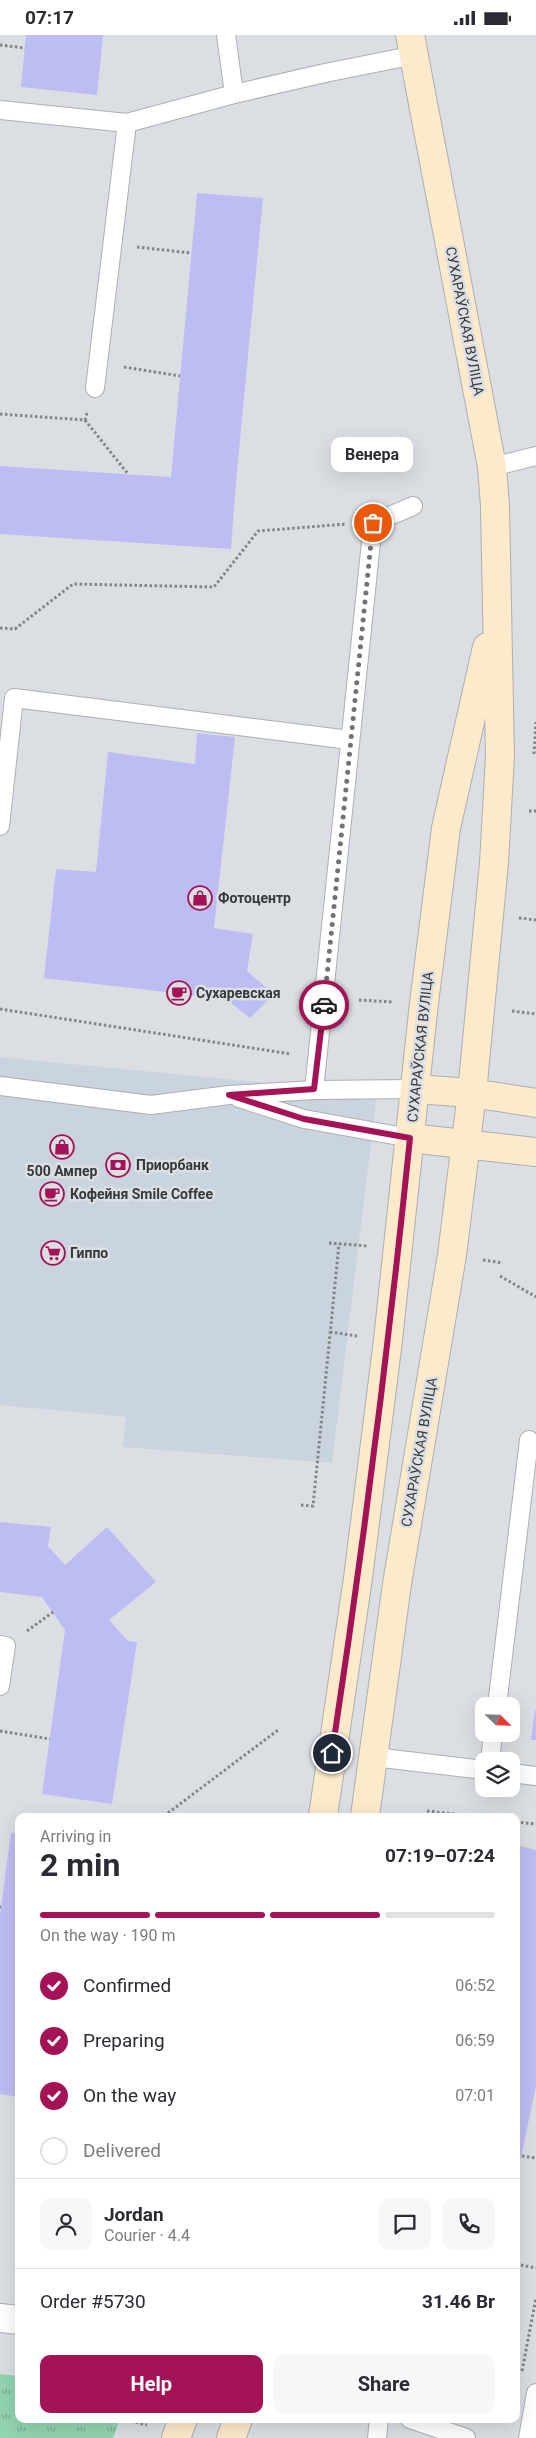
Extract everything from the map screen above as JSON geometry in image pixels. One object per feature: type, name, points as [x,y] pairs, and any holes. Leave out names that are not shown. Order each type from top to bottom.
[{"type":"main road","name":"СУХАРАЎСКАЯ ВУЛІЦА","points":[[365,1813],[397,1585],[452,1255],[467,1144],[493,873],[500,756],[495,506],[492,467],[412,45]]},
{"type":"main road","name":"СУХАРАЎСКАЯ ВУЛІЦА","points":[[323,1813],[358,1578],[397,1267],[415,1089],[446,828],[496,609]]},
{"type":"main road","points":[[415,1089],[472,1093],[536,1103]]},
{"type":"main road","points":[[410,1138],[536,1152]]},
{"type":"main road","points":[[176,2438],[182,2423]]},
{"type":"main road","points":[[231,2438],[237,2423]]},
{"type":"street","points":[[0,2318],[15,2320]]},
{"type":"lane","points":[[226,35],[234,94]]},
{"type":"lane","points":[[0,109],[127,123],[234,94],[326,73],[412,45]]},
{"type":"lane","points":[[96,388],[127,123]]},
{"type":"lane","points":[[492,467],[536,456]]},
{"type":"lane","points":[[314,1089],[373,523],[413,506]]},
{"type":"lane","points":[[0,826],[14,698],[350,739]]},
{"type":"lane","points":[[0,1087],[152,1105],[229,1095],[314,1089],[415,1089]]},
{"type":"lane","points":[[229,1095],[304,1119],[410,1138]]},
{"type":"lane","points":[[497,1697],[529,1440]]},
{"type":"lane","points":[[0,1686],[3,1646]]},
{"type":"lane","points":[[374,1757],[475,1769]]},
{"type":"lane","points":[[520,1774],[536,1776]]},
{"type":"lane","points":[[528,2438],[536,2393]]},
{"type":"lane","points":[[377,2438],[379,2423]]},
{"type":"lane","points":[[422,2423],[466,2438]]},
{"type":"path","points":[[0,45],[25,48]]},
{"type":"path","points":[[112,244],[191,253]]},
{"type":"path","points":[[98,363],[180,376]]},
{"type":"path","points":[[85,420],[96,388]]},
{"type":"path","points":[[0,414],[85,420],[128,475]]},
{"type":"path","points":[[0,627],[15,629],[73,585],[214,587],[258,531],[373,523]]},
{"type":"path","points":[[529,811],[536,811]]},
{"type":"path","points":[[519,918],[536,920]]},
{"type":"path","points":[[0,1009],[318,1058]]},
{"type":"path","points":[[511,1011],[536,1014]]},
{"type":"path","points":[[301,1505],[313,1505],[339,1244]]},
{"type":"path","points":[[500,1276],[536,1297]]},
{"type":"path","points":[[3,1646],[53,1612]]},
{"type":"path","points":[[168,1813],[278,1730]]},
{"type":"path","points":[[0,1731],[50,1739]]},
{"type":"path","points":[[427,1811],[445,1813]]},
{"type":"path","points":[[520,1822],[536,1824]]},
{"type":"path","points":[[522,2156],[536,2158]]},
{"type":"path","points":[[520,2265],[536,2268]]},
{"type":"path","points":[[522,2375],[536,2298]]},
{"type":"shaded area","points":[[0,1057],[377,1094],[332,1463],[123,1447],[126,1417],[0,1405]]},
{"type":"green space","points":[[0,2374],[15,2376],[15,2423],[119,2423],[113,2438],[0,2438]]},
{"type":"building","points":[[26,35],[103,35],[97,95],[21,87]]},
{"type":"building","points":[[197,193],[263,198],[231,549],[0,534],[0,466],[171,477]]},
{"type":"building","points":[[197,733],[235,737],[214,928],[253,934],[247,971],[274,994],[250,1018],[226,999],[44,978],[56,869],[96,872],[108,752],[195,764]]},
{"type":"building","points":[[0,1522],[51,1527],[48,1546],[65,1565],[107,1527],[156,1582],[109,1620],[128,1641],[137,1642],[112,1804],[42,1794],[65,1630],[42,1597],[0,1592]]},
{"type":"building","points":[[535,1710],[536,1740],[531,1740]]},
{"type":"building","points":[[11,1833],[15,1834],[15,2096],[0,2094],[0,1915]]},
{"type":"building","points":[[520,1846],[536,1850],[536,2086],[520,2162]]},
{"type":"way so far","points":[[324,1005],[373,523]]},
{"type":"place","name":"Венера","points":[[373,523]]},
{"type":"place","name":"Фотоцентр","points":[[200,898]]},
{"type":"place","name":"Сухаревская","points":[[179,993]]},
{"type":"place","name":"500 Ампер","points":[[62,1147]]},
{"type":"place","name":"Приорбанк","points":[[118,1165]]},
{"type":"place","name":"Кофейня Smile Coffee","points":[[52,1194]]},
{"type":"place","name":"Гиппо","points":[[53,1253]]},
{"type":"route","points":[[324,1005],[314,1089],[229,1095],[304,1119],[410,1138],[397,1267],[358,1578],[332,1753]]}]
